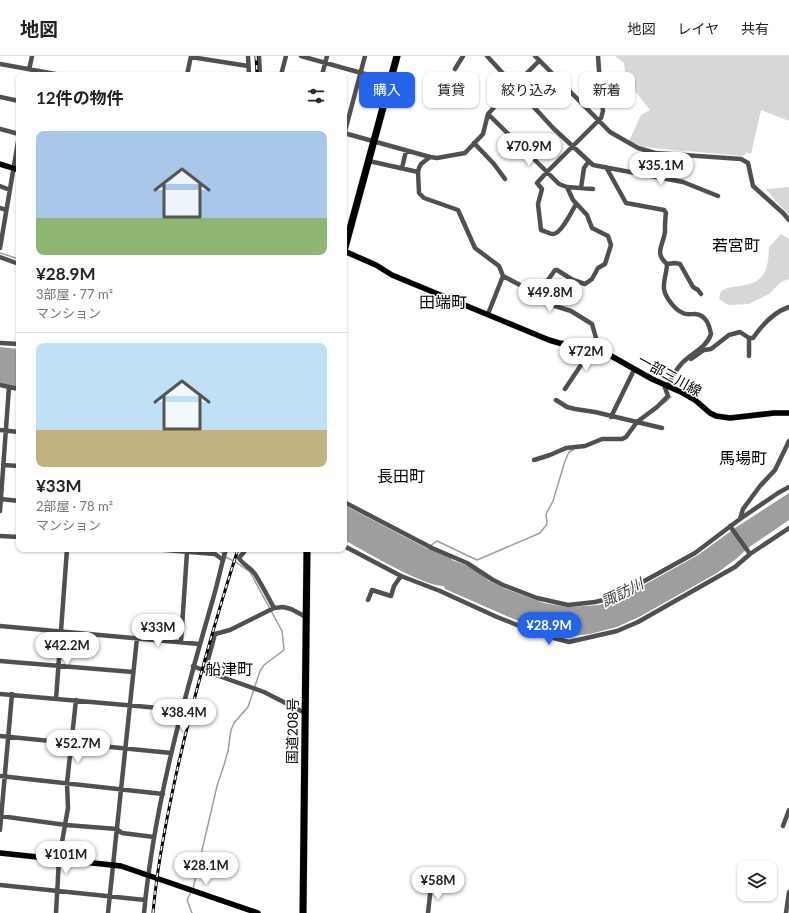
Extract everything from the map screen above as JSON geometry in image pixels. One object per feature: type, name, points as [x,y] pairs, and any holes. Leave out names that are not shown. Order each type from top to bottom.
[{"type":"highway","points":[[393,72],[397,56]]},
{"type":"highway","points":[[347,240],[383,108]]},
{"type":"highway","name":"国道208号","points":[[303,913],[307,552]]},
{"type":"main road","points":[[0,164],[16,169]]},
{"type":"main road","name":"一部三川線","points":[[347,252],[376,265],[392,275],[549,340],[559,343],[597,348],[634,370],[683,393],[695,400],[710,413],[723,418],[789,413]]},
{"type":"main road","points":[[0,852],[113,864],[258,913]]},
{"type":"street","points":[[28,72],[32,56]]},
{"type":"street","points":[[248,56],[249,72]]},
{"type":"street","points":[[260,56],[260,72]]},
{"type":"street","points":[[282,72],[286,56]]},
{"type":"street","points":[[301,56],[360,72],[365,56]]},
{"type":"street","points":[[323,72],[327,56]]},
{"type":"street","points":[[456,69],[463,56]]},
{"type":"street","points":[[487,56],[501,72]]},
{"type":"street","points":[[535,56],[610,132],[638,148],[655,153],[741,159],[748,163],[753,186],[789,220]]},
{"type":"street","points":[[576,204],[560,230],[556,233],[551,234],[541,230],[538,204],[542,189],[537,183],[601,118],[603,111],[598,56]]},
{"type":"street","points":[[188,72],[191,57],[248,66]]},
{"type":"street","points":[[529,72],[540,61]]},
{"type":"street","points":[[0,64],[46,72]]},
{"type":"street","points":[[347,122],[359,76]]},
{"type":"street","points":[[0,97],[16,100]]},
{"type":"street","points":[[347,135],[437,158],[465,152],[483,134],[488,114],[494,108]]},
{"type":"street","points":[[534,108],[553,128],[593,165],[683,182],[718,196]]},
{"type":"street","points":[[488,114],[560,184],[567,187],[593,189]]},
{"type":"street","points":[[0,129],[16,134]]},
{"type":"street","points":[[474,143],[494,164],[505,179]]},
{"type":"street","points":[[402,168],[406,150]]},
{"type":"street","points":[[430,157],[421,164],[418,172],[420,193],[424,198],[458,210],[475,248],[496,264],[503,276],[535,293],[555,306],[571,311],[592,324],[597,348]]},
{"type":"street","points":[[369,161],[418,172]]},
{"type":"street","points":[[581,188],[584,168],[589,161]]},
{"type":"street","points":[[606,167],[626,203],[664,210],[666,213],[664,226],[665,231],[660,248],[660,255],[663,261],[667,264],[680,264],[693,287],[701,294]]},
{"type":"street","points":[[0,248],[10,190],[16,169]]},
{"type":"street","points":[[0,186],[10,190]]},
{"type":"street","points":[[535,293],[548,280],[555,270],[558,270],[573,280],[585,284],[592,279],[598,268],[605,264],[610,245],[608,236],[592,228],[586,215],[576,204],[567,187]]},
{"type":"street","points":[[0,208],[6,210]]},
{"type":"street","points":[[0,257],[16,263]]},
{"type":"street","points":[[534,460],[566,448],[585,446],[602,439],[622,439],[626,437],[637,422],[657,408],[668,396],[666,386],[680,366],[707,343],[712,334],[709,324],[705,318],[697,314],[683,313],[668,298],[664,291],[663,286],[667,264]]},
{"type":"street","points":[[488,314],[503,276]]},
{"type":"street","points":[[750,338],[753,338],[774,314],[789,307]]},
{"type":"street","points":[[680,366],[700,352],[711,349],[735,332],[740,332],[750,338]]},
{"type":"street","points":[[749,356],[750,338]]},
{"type":"street","points":[[0,343],[16,343]]},
{"type":"street","points":[[565,390],[581,365],[579,346]]},
{"type":"street","points":[[611,417],[634,370]]},
{"type":"street","points":[[0,386],[16,388]]},
{"type":"street","points":[[0,510],[9,387]]},
{"type":"street","points":[[556,400],[567,407],[662,428]]},
{"type":"street","points":[[0,430],[16,432]]},
{"type":"street","points":[[740,519],[743,509],[760,486],[776,470],[789,441]]},
{"type":"street","points":[[3,465],[16,466]]},
{"type":"street","points":[[347,504],[432,548],[467,563],[503,585],[537,598],[568,605],[595,602],[621,594],[695,553],[730,526],[789,487]]},
{"type":"street","points":[[1,499],[16,501]]},
{"type":"street","points":[[730,526],[750,554]]},
{"type":"street","points":[[347,548],[401,576],[440,591],[496,617],[542,635],[569,642],[617,631],[638,622],[730,570],[750,554],[789,528]]},
{"type":"street","points":[[0,536],[16,538]]},
{"type":"street","points":[[56,699],[67,552]]},
{"type":"street","points":[[181,642],[186,552],[215,554],[223,560]]},
{"type":"street","points":[[144,913],[154,837],[171,753],[193,666],[225,552]]},
{"type":"street","points":[[244,552],[239,558],[242,563],[254,573],[274,608]]},
{"type":"street","points":[[368,600],[372,590],[391,596],[394,586],[401,576]]},
{"type":"street","points":[[205,671],[215,634],[230,630],[274,608],[283,607],[291,609],[306,617]]},
{"type":"street","points":[[0,626],[199,644]]},
{"type":"street","points":[[108,913],[137,638]]},
{"type":"street","points":[[0,661],[133,672]]},
{"type":"street","points":[[193,666],[264,692],[305,713]]},
{"type":"street","points":[[0,694],[182,710]]},
{"type":"street","points":[[0,830],[2,776],[8,737],[12,694]]},
{"type":"street","points":[[56,913],[59,859],[68,808],[67,783],[76,700]]},
{"type":"street","points":[[0,736],[171,753]]},
{"type":"street","points":[[2,776],[163,794]]},
{"type":"street","points":[[784,826],[789,810]]},
{"type":"street","points":[[0,816],[117,829],[122,833],[154,837]]},
{"type":"street","points":[[0,885],[145,900]]},
{"type":"street","points":[[428,913],[431,886]]},
{"type":"street","points":[[786,913],[789,892]]},
{"type":"shaded area","points":[[615,56],[789,56],[789,121],[761,110],[751,154],[746,152],[745,155],[742,156],[643,147],[629,141],[641,115],[650,110],[635,91],[635,72],[625,72],[624,63]]},
{"type":"shaded area","points":[[789,187],[789,216],[766,189]]},
{"type":"shaded area","points":[[781,234],[789,239],[789,279],[781,282],[769,294],[749,304],[728,305],[719,299],[721,291],[730,287],[755,282],[764,274],[768,262],[769,247]]},
{"type":"shaded area","points":[[0,347],[16,349],[16,386],[0,383]]},
{"type":"shaded area","points":[[789,493],[789,520],[748,548],[717,573],[641,616],[617,627],[590,634],[567,637],[532,627],[445,589],[444,586],[435,585],[409,575],[347,542],[347,507],[428,549],[429,548],[451,557],[452,560],[480,573],[489,581],[506,589],[544,603],[567,607],[599,605],[618,599],[698,555],[735,528]]},
{"type":"waterway","points":[[0,253],[16,258]]},
{"type":"waterway","points":[[663,404],[671,397]]},
{"type":"waterway","points":[[430,546],[437,541],[477,560],[540,533],[547,524],[546,514],[553,501],[565,461],[569,452],[574,449]]},
{"type":"waterway","points":[[193,889],[217,786],[228,751],[231,730],[234,723],[248,707],[260,671],[264,665],[284,650],[282,631],[250,572],[226,557],[221,552]]},
{"type":"waterway","points":[[191,892],[187,900],[192,913]]},
{"type":"railway","points":[[256,56],[257,72]]},
{"type":"railway","points":[[153,913],[162,844],[189,718],[237,552]]},
{"type":"district","name":"若宮町","points":[[736,244]]},
{"type":"district","name":"田端町","points":[[443,301]]},
{"type":"district","name":"馬場町","points":[[743,457]]},
{"type":"district","name":"長田町","points":[[401,475]]},
{"type":"district","name":"船津町","points":[[229,668]]},
{"type":"water label","name":"諏訪川","points":[[622,592]]}]
